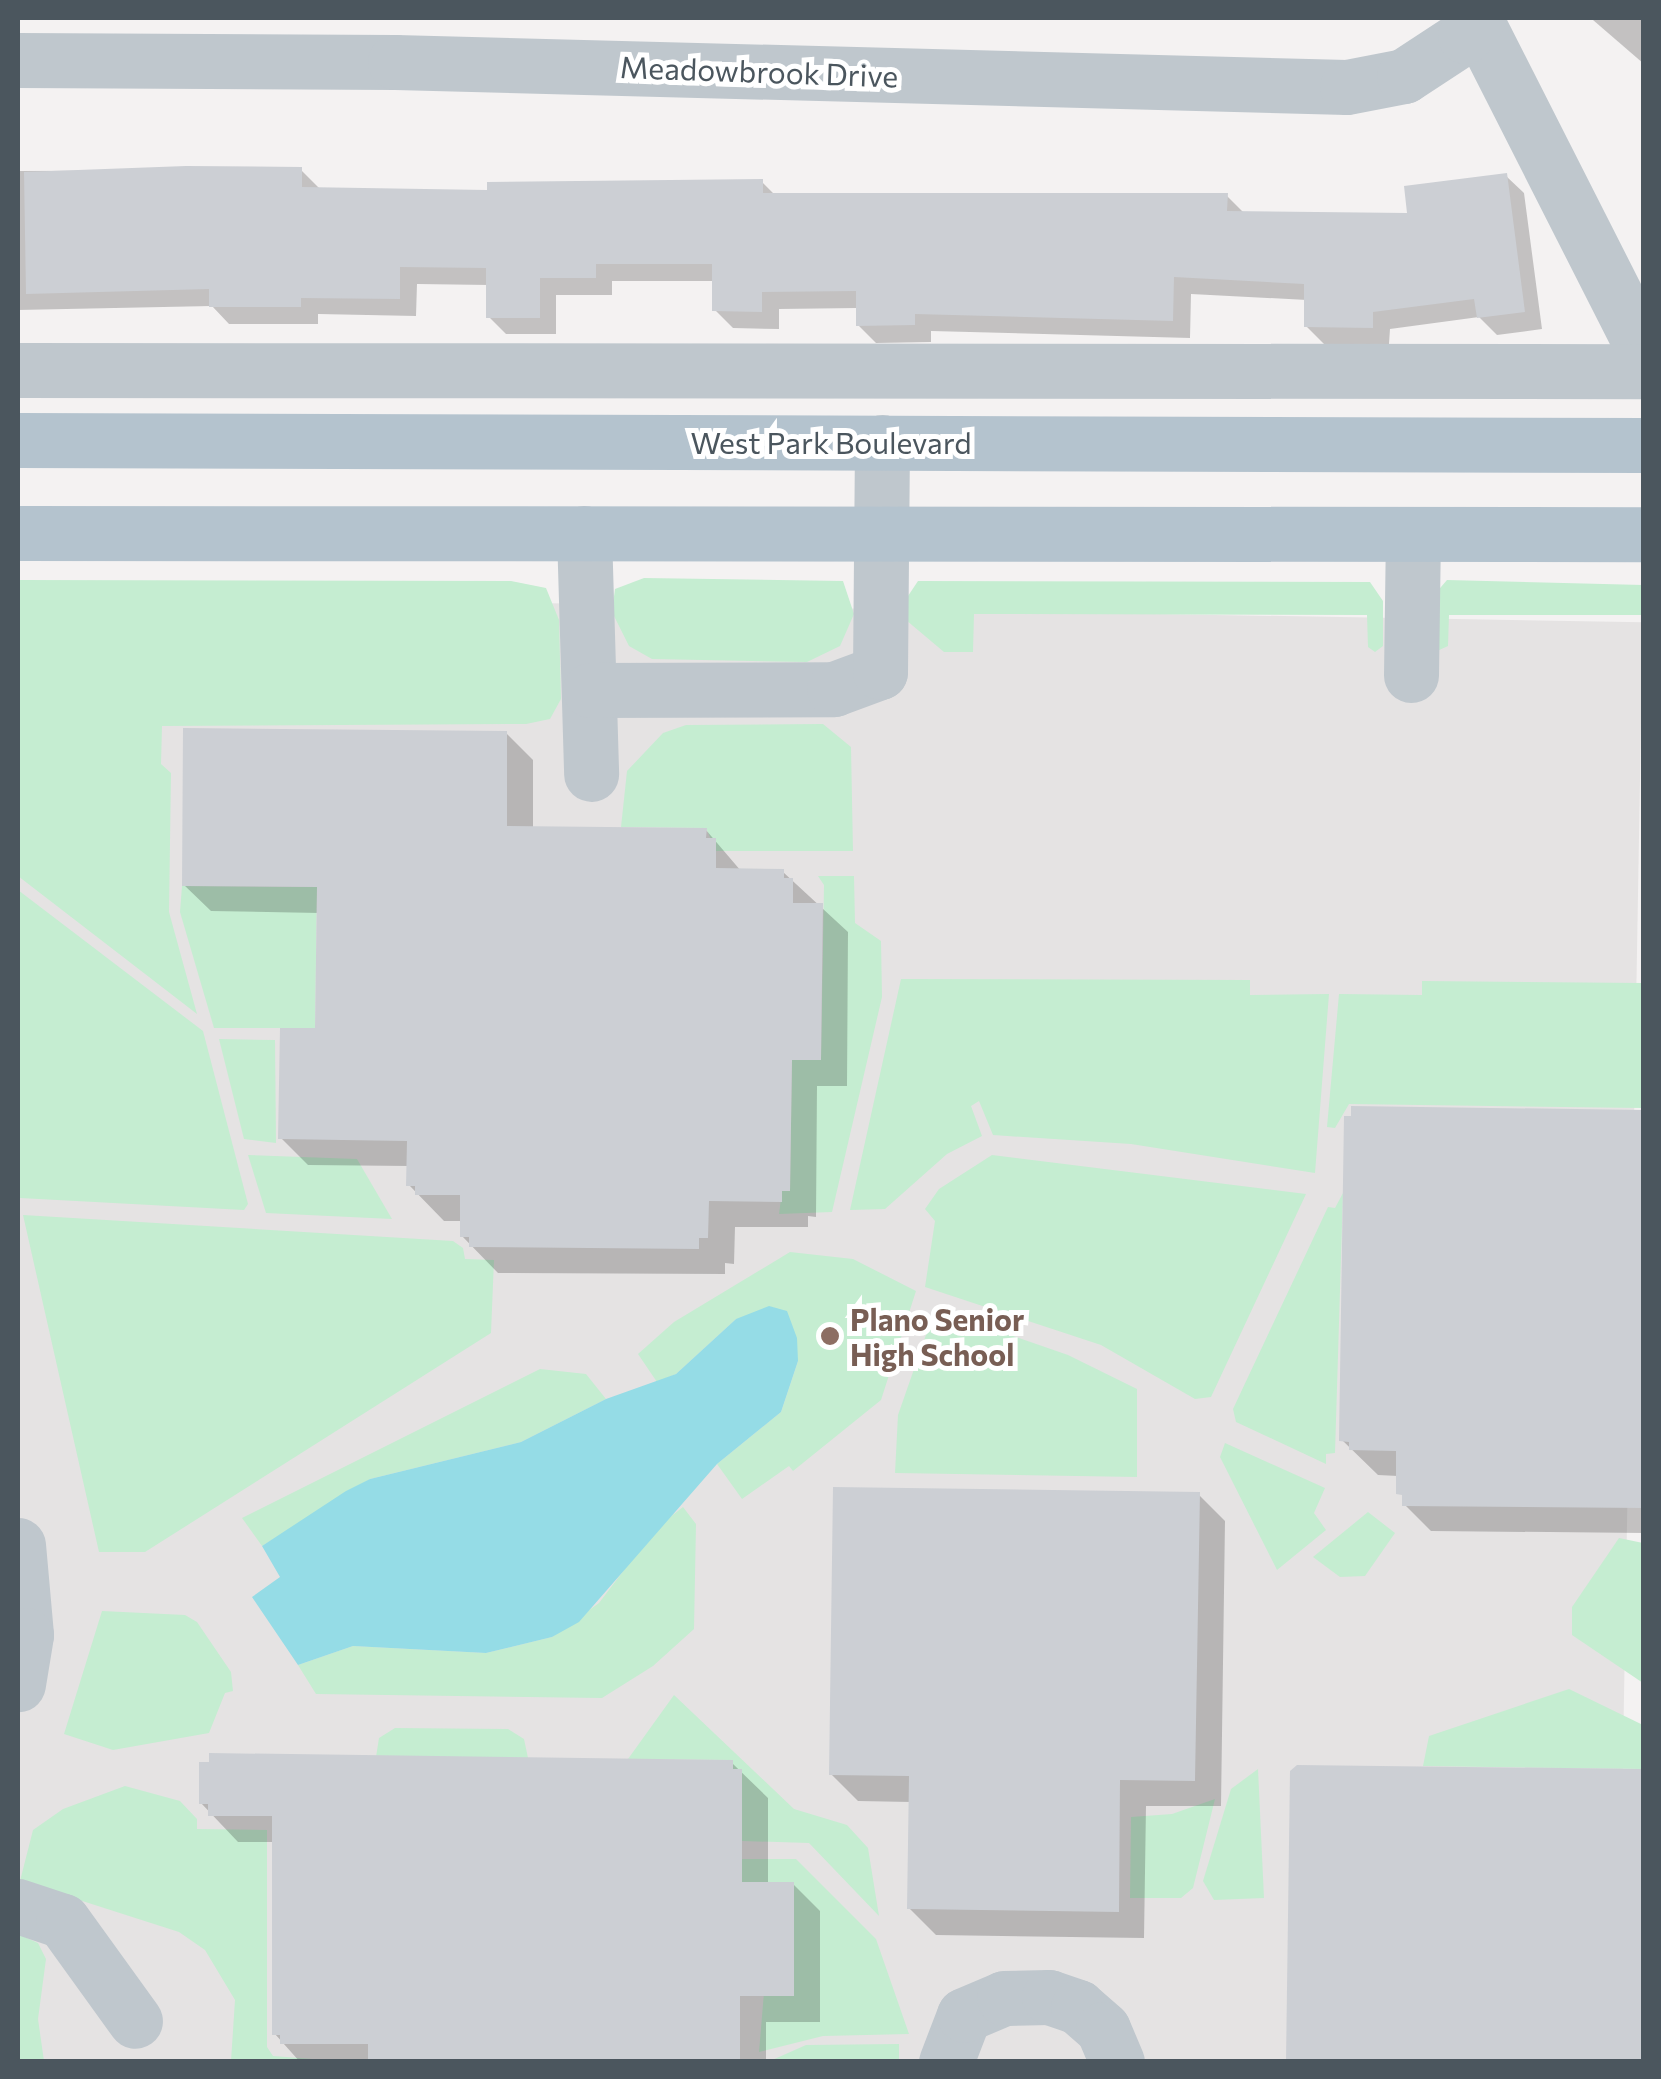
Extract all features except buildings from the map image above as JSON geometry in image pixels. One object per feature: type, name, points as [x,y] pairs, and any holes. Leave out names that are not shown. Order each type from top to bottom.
[{"type":"main road","name":"West Park Boulevard","points":[[18,440],[1644,445]]},
{"type":"main road","points":[[18,533],[1644,534]]},
{"type":"street","name":"Meadowbrook Drive","points":[[18,60],[395,62],[1347,87],[1404,76],[1465,36],[1477,19]]},
{"type":"street","points":[[1477,19],[1644,350]]},
{"type":"street","points":[[18,370],[1644,371]]},
{"type":"street","points":[[590,690],[834,689],[880,672],[882,442]]},
{"type":"street","points":[[584,533],[591,774]]},
{"type":"street","points":[[1411,674],[1413,534]]},
{"type":"street","points":[[18,1545],[20,1652]]},
{"type":"street","points":[[18,1906],[63,1922],[135,2021]]},
{"type":"street","points":[[946,2062],[964,2015],[1004,1998],[1048,1997],[1078,2007],[1104,2029],[1117,2062]]},
{"type":"shaded area","name":"Plano Senior High School","points":[[18,594],[1643,622],[1618,2062],[18,2062]]},
{"type":"green space","points":[[644,578],[843,581],[854,614],[840,646],[807,662],[652,659],[629,646],[612,612],[615,589]]},
{"type":"green space","points":[[18,580],[511,581],[546,588],[559,620],[561,699],[550,719],[526,724],[162,726],[161,764],[171,773],[169,912],[197,1014],[18,876]]},
{"type":"green space","points":[[1447,580],[1643,585],[1643,615],[1449,615],[1448,646],[1437,651],[1435,594]]},
{"type":"green space","points":[[918,581],[1370,582],[1383,601],[1383,646],[1375,652],[1368,647],[1367,615],[974,614],[973,652],[944,652],[906,620],[906,599]]},
{"type":"green space","points":[[823,724],[851,747],[853,851],[716,851],[706,828],[621,827],[627,771],[663,733],[686,725]]},
{"type":"green space","points":[[818,876],[854,876],[855,923],[881,941],[882,997],[832,1212],[779,1214],[782,1191],[790,1191],[792,1060],[821,1059],[824,885]]},
{"type":"green space","points":[[182,886],[317,887],[315,1028],[214,1028],[180,912]]},
{"type":"green space","points":[[18,890],[203,1031],[248,1204],[244,1210],[20,1198]]},
{"type":"green space","points":[[901,979],[1250,980],[1250,995],[1329,994],[1315,1173],[1131,1144],[993,1135],[979,1101],[971,1106],[982,1136],[947,1154],[885,1209],[850,1210]]},
{"type":"green space","points":[[1422,981],[1643,983],[1643,1108],[1349,1104],[1335,1128],[1327,1127],[1339,994],[1422,995]]},
{"type":"green space","points":[[219,1039],[275,1040],[276,1143],[244,1139]]},
{"type":"green space","points":[[248,1155],[357,1159],[392,1219],[266,1213]]},
{"type":"green space","points":[[992,1155],[1306,1194],[1211,1397],[1195,1399],[1101,1345],[925,1287],[935,1221],[925,1209],[939,1189]]},
{"type":"green space","points":[[1343,1193],[1335,1453],[1326,1454],[1326,1464],[1236,1422],[1233,1409],[1328,1207],[1335,1208]]},
{"type":"green space","points":[[23,1215],[453,1241],[463,1248],[465,1259],[494,1260],[491,1333],[145,1552],[99,1552]]},
{"type":"green space","points":[[790,1252],[853,1259],[916,1291],[881,1400],[793,1471],[789,1466],[742,1499],[717,1464],[781,1412],[798,1361],[736,1319],[676,1374],[657,1382],[638,1354],[674,1322]]},
{"type":"green space","points":[[935,1309],[1068,1355],[1137,1389],[1137,1477],[895,1473],[898,1415]]},
{"type":"green space","points":[[540,1369],[586,1374],[606,1399],[521,1442],[370,1479],[262,1546],[242,1518]]},
{"type":"green space","points":[[1225,1443],[1325,1488],[1314,1513],[1326,1530],[1277,1570],[1220,1457]]},
{"type":"green space","points":[[683,1507],[696,1524],[694,1629],[653,1666],[602,1698],[316,1694],[298,1665],[353,1646],[486,1653],[552,1637],[599,1603],[656,1528]]},
{"type":"green space","points":[[1368,1512],[1395,1533],[1365,1576],[1340,1577],[1313,1557]]},
{"type":"green space","points":[[1619,1538],[1643,1543],[1643,1683],[1572,1635],[1572,1607]]},
{"type":"green space","points":[[102,1611],[185,1615],[197,1622],[231,1672],[233,1691],[225,1693],[209,1733],[113,1750],[64,1734]]},
{"type":"green space","points":[[1569,1689],[1643,1725],[1643,1769],[1423,1766],[1429,1736]]},
{"type":"green space","points":[[674,1695],[794,1809],[847,1825],[868,1848],[879,1916],[809,1843],[742,1841],[742,1770],[733,1769],[733,1760],[628,1759]]},
{"type":"green space","points":[[395,1728],[508,1729],[524,1739],[528,1758],[376,1757],[379,1738]]},
{"type":"green space","points":[[1258,1769],[1264,1898],[1214,1900],[1203,1881],[1231,1789]]},
{"type":"green space","points":[[125,1786],[180,1801],[197,1819],[197,1829],[267,1830],[267,2047],[273,2056],[339,2061],[231,2061],[235,2000],[205,1950],[179,1932],[20,1881],[33,1830],[63,1809]]},
{"type":"green space","points":[[1215,1799],[1193,1888],[1181,1898],[1130,1898],[1131,1817],[1172,1814]]},
{"type":"green space","points":[[742,1859],[796,1859],[876,1939],[909,2034],[823,2036],[759,2052],[764,1992],[794,1995],[794,1882],[742,1882]]},
{"type":"green space","points":[[18,1934],[38,1943],[46,1959],[38,2019],[44,2061],[18,2061]]},
{"type":"green space","points":[[899,2044],[899,2061],[770,2061],[806,2045]]},
{"type":"water","points":[[769,1306],[787,1311],[797,1338],[798,1361],[781,1412],[717,1464],[579,1622],[552,1637],[486,1653],[353,1646],[298,1665],[252,1597],[280,1577],[262,1546],[346,1491],[370,1479],[521,1442],[606,1399],[676,1374],[736,1319]]},
{"type":"place","name":"Plano Senior High School","points":[[830,1336]]}]
